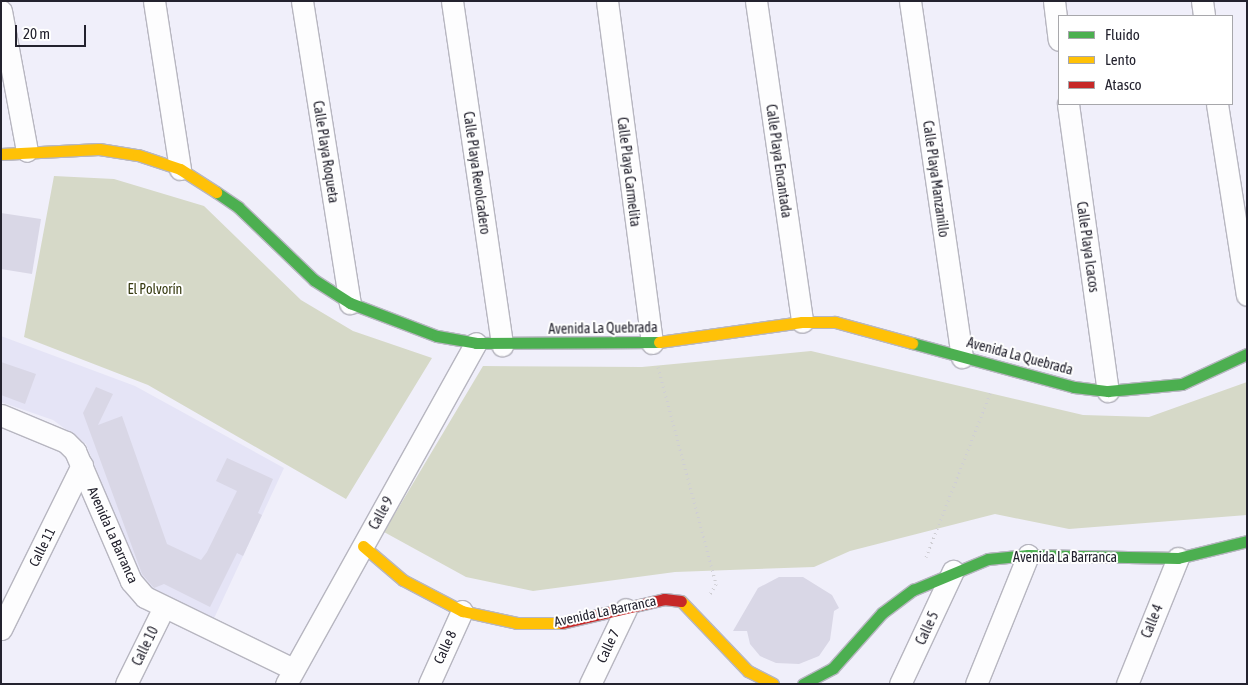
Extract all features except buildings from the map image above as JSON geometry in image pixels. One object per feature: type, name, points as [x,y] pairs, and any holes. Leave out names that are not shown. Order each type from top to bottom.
[{"type":"street","points":[[154,1],[180,169]]},
{"type":"street","name":"Calle Playa Roqueta","points":[[302,1],[350,303]]},
{"type":"street","name":"Calle Playa Revolcadero","points":[[452,1],[502,345]]},
{"type":"street","name":"Calle Playa Carmelita","points":[[607,1],[652,344]]},
{"type":"street","name":"Calle Playa Encantada","points":[[756,1],[802,322]]},
{"type":"street","name":"Calle Playa Manzanillo","points":[[910,1],[962,357]]},
{"type":"street","points":[[1054,1],[1058,32]]},
{"type":"street","points":[[1202,1],[1204,15]]},
{"type":"street","points":[[1,10],[27,150]]},
{"type":"street","name":"Calle Playa Icacos","points":[[1068,105],[1108,391]]},
{"type":"street","points":[[1218,105],[1247,295]]},
{"type":"street","name":"Avenida La Quebrada","points":[[1,154],[27,150],[99,149],[138,155],[180,169],[238,207],[314,280],[350,303],[437,336],[476,343],[502,345],[652,344],[802,322],[852,326],[1074,387],[1108,391],[1182,384],[1247,354]]},
{"type":"street","name":"Calle 9","points":[[289,676],[476,343]]},
{"type":"street","name":"Avenida La Barranca","points":[[1,415],[66,442],[82,465],[131,581],[145,597],[163,609],[289,676]]},
{"type":"street","name":"Calle 11","points":[[1,629],[82,465]]},
{"type":"street","name":"Avenida La Barranca","points":[[803,684],[833,668],[882,612],[913,590],[953,571],[988,559],[1028,555],[1178,558],[1247,541]]},
{"type":"street","name":"Avenida La Barranca","points":[[363,546],[403,580],[462,611],[517,623],[558,624],[664,599],[684,601],[698,614],[745,677],[773,684]]},
{"type":"street","points":[[976,684],[1028,555]]},
{"type":"street","name":"Calle 4","points":[[1126,684],[1178,558]]},
{"type":"street","name":"Calle 5","points":[[900,684],[953,571]]},
{"type":"street","name":"Calle 10","points":[[126,684],[163,609]]},
{"type":"street","name":"Calle 7","points":[[590,684],[626,609]]},
{"type":"street","name":"Calle 8","points":[[428,684],[462,611]]},
{"type":"path","points":[[652,344],[716,584],[698,614]]},
{"type":"path","points":[[913,590],[1000,367]]},
{"type":"shaded area","points":[[1,336],[135,386],[284,468],[210,627],[143,588],[86,444],[53,420],[1,402]]},
{"type":"green space","name":"El Polvorín","points":[[54,176],[114,179],[204,206],[301,300],[353,331],[432,358],[346,499],[148,385],[24,337]]},
{"type":"green space","points":[[811,351],[1083,415],[1149,417],[1247,382],[1247,515],[1069,529],[995,514],[850,551],[814,567],[675,572],[533,591],[466,577],[384,532],[483,366],[642,367]]},
{"type":"traffic: fast","points":[[216,192],[238,207],[314,280],[350,303],[437,336],[476,343],[659,342]]},
{"type":"traffic: fast","points":[[912,343],[1074,387],[1108,391],[1182,384],[1247,354]]},
{"type":"traffic: fast","points":[[803,684],[833,668],[882,613],[913,590],[988,559],[1028,555],[1178,558],[1247,541]]},
{"type":"traffic: slow","points":[[1,154],[99,149],[138,155],[180,169],[216,192]]},
{"type":"traffic: slow","points":[[659,342],[802,322],[835,322],[912,343]]},
{"type":"traffic: slow","points":[[363,546],[403,580],[462,611],[517,623],[562,623]]},
{"type":"traffic: slow","points":[[681,601],[748,671],[773,684]]},
{"type":"traffic: jam","points":[[562,623],[664,599],[681,601]]}]
